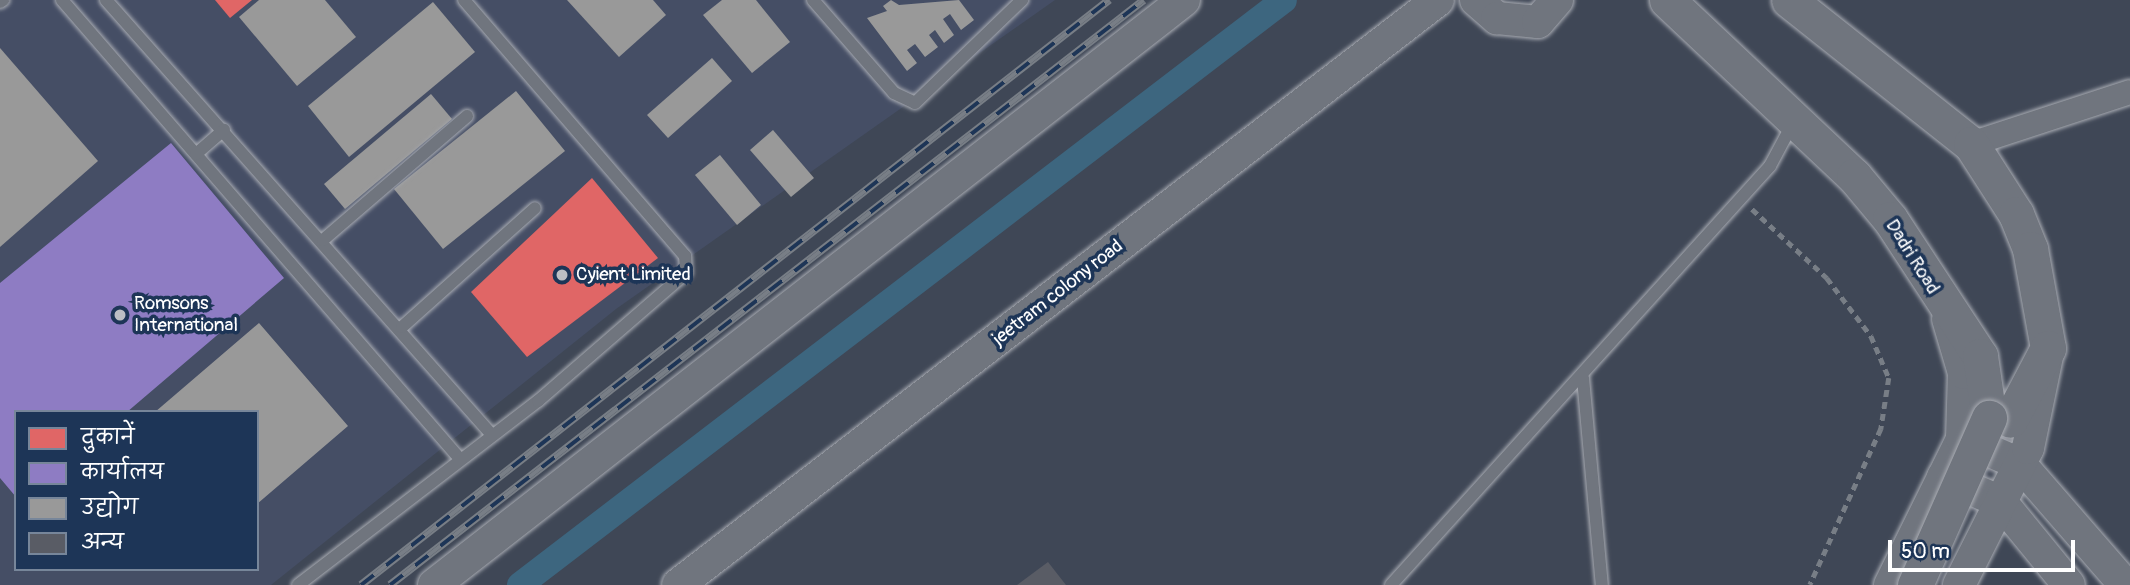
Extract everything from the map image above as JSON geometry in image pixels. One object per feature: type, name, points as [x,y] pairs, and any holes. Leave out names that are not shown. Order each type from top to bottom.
[{"type":"main road","name":"Dadri Road","points":[[1667,0],[1794,121],[1890,219],[1943,307],[1980,356],[1987,426]]},
{"type":"main road","points":[[1789,0],[1858,61],[1971,144],[2030,250],[2048,348],[1987,426],[1915,585]]},
{"type":"main road","points":[[1941,585],[1987,426]]},
{"type":"street","points":[[434,585],[1184,0]]},
{"type":"street","name":"jeetram colony road","points":[[678,585],[1438,0]]},
{"type":"street","points":[[1476,0],[1497,18],[1538,22],[1558,0]]},
{"type":"street","points":[[1971,144],[2130,92]]},
{"type":"street","points":[[1959,585],[2020,464],[2041,399],[2048,348]]},
{"type":"street","points":[[1890,585],[1943,477],[1987,426],[2124,585]]},
{"type":"street","points":[[1943,477],[2001,502],[2069,585]]},
{"type":"lane","points":[[62,0],[460,458]]},
{"type":"lane","points":[[106,0],[402,327],[491,434]]},
{"type":"lane","points":[[298,585],[491,434],[679,281],[688,265],[464,0]]},
{"type":"lane","points":[[813,0],[907,103],[927,93],[1022,0]]},
{"type":"lane","points":[[323,240],[467,116]]},
{"type":"lane","points":[[1391,585],[1583,378],[1770,166],[1794,121]]},
{"type":"lane","points":[[196,154],[224,130]]},
{"type":"lane","points":[[402,327],[535,208]]},
{"type":"lane","points":[[1583,378],[1602,585]]},
{"type":"path","points":[[1741,199],[1827,278],[1871,336],[1889,378],[1881,429],[1810,585]]},
{"type":"shaded area","points":[[0,0],[1055,0],[616,309],[271,585],[0,585]]},
{"type":"building: दुकानें","points":[[215,0],[252,0],[230,18]]},
{"type":"building: दुकानें","name":"Cyient Limited","points":[[592,178],[658,258],[527,357],[471,292]]},
{"type":"building: कार्यालय","points":[[171,143],[284,278],[129,410],[14,410],[14,495],[0,478],[0,283]]},
{"type":"building: उद्योग","points":[[259,0],[325,0],[356,37],[297,86],[239,17]]},
{"type":"building: उद्योग","points":[[567,0],[653,0],[666,15],[619,57]]},
{"type":"building: उद्योग","points":[[722,0],[756,0],[790,42],[752,73],[703,15]]},
{"type":"building: उद्योग","points":[[891,0],[899,5],[959,0],[974,20],[961,30],[950,14],[943,19],[954,35],[944,43],[935,30],[929,35],[938,47],[925,57],[915,44],[907,50],[917,63],[907,71],[867,18],[887,11],[883,6]]},
{"type":"building: उद्योग","points":[[433,2],[475,52],[349,157],[308,106]]},
{"type":"building: उद्योग","points":[[0,48],[98,161],[0,247]]},
{"type":"building: उद्योग","points":[[712,58],[732,81],[668,138],[647,115]]},
{"type":"building: उद्योग","points":[[516,91],[565,151],[443,249],[394,189]]},
{"type":"building: उद्योग","points":[[431,94],[452,119],[345,209],[324,184]]},
{"type":"building: उद्योग","points":[[773,130],[814,178],[791,197],[750,150]]},
{"type":"building: उद्योग","points":[[720,155],[761,205],[737,225],[695,175]]},
{"type":"building: उद्योग","points":[[259,323],[348,426],[259,502],[259,410],[157,410]]},
{"type":"building: अन्य","points":[[1048,562],[1066,585],[1017,585]]},
{"type":"waterway","points":[[520,585],[1284,0]]},
{"type":"railway","points":[[361,585],[1109,0]]},
{"type":"railway","points":[[390,585],[1144,0]]},
{"type":"place","name":"Cyient Limited","points":[[562,275]]},
{"type":"place","name":"Romsons International","points":[[120,315]]}]
